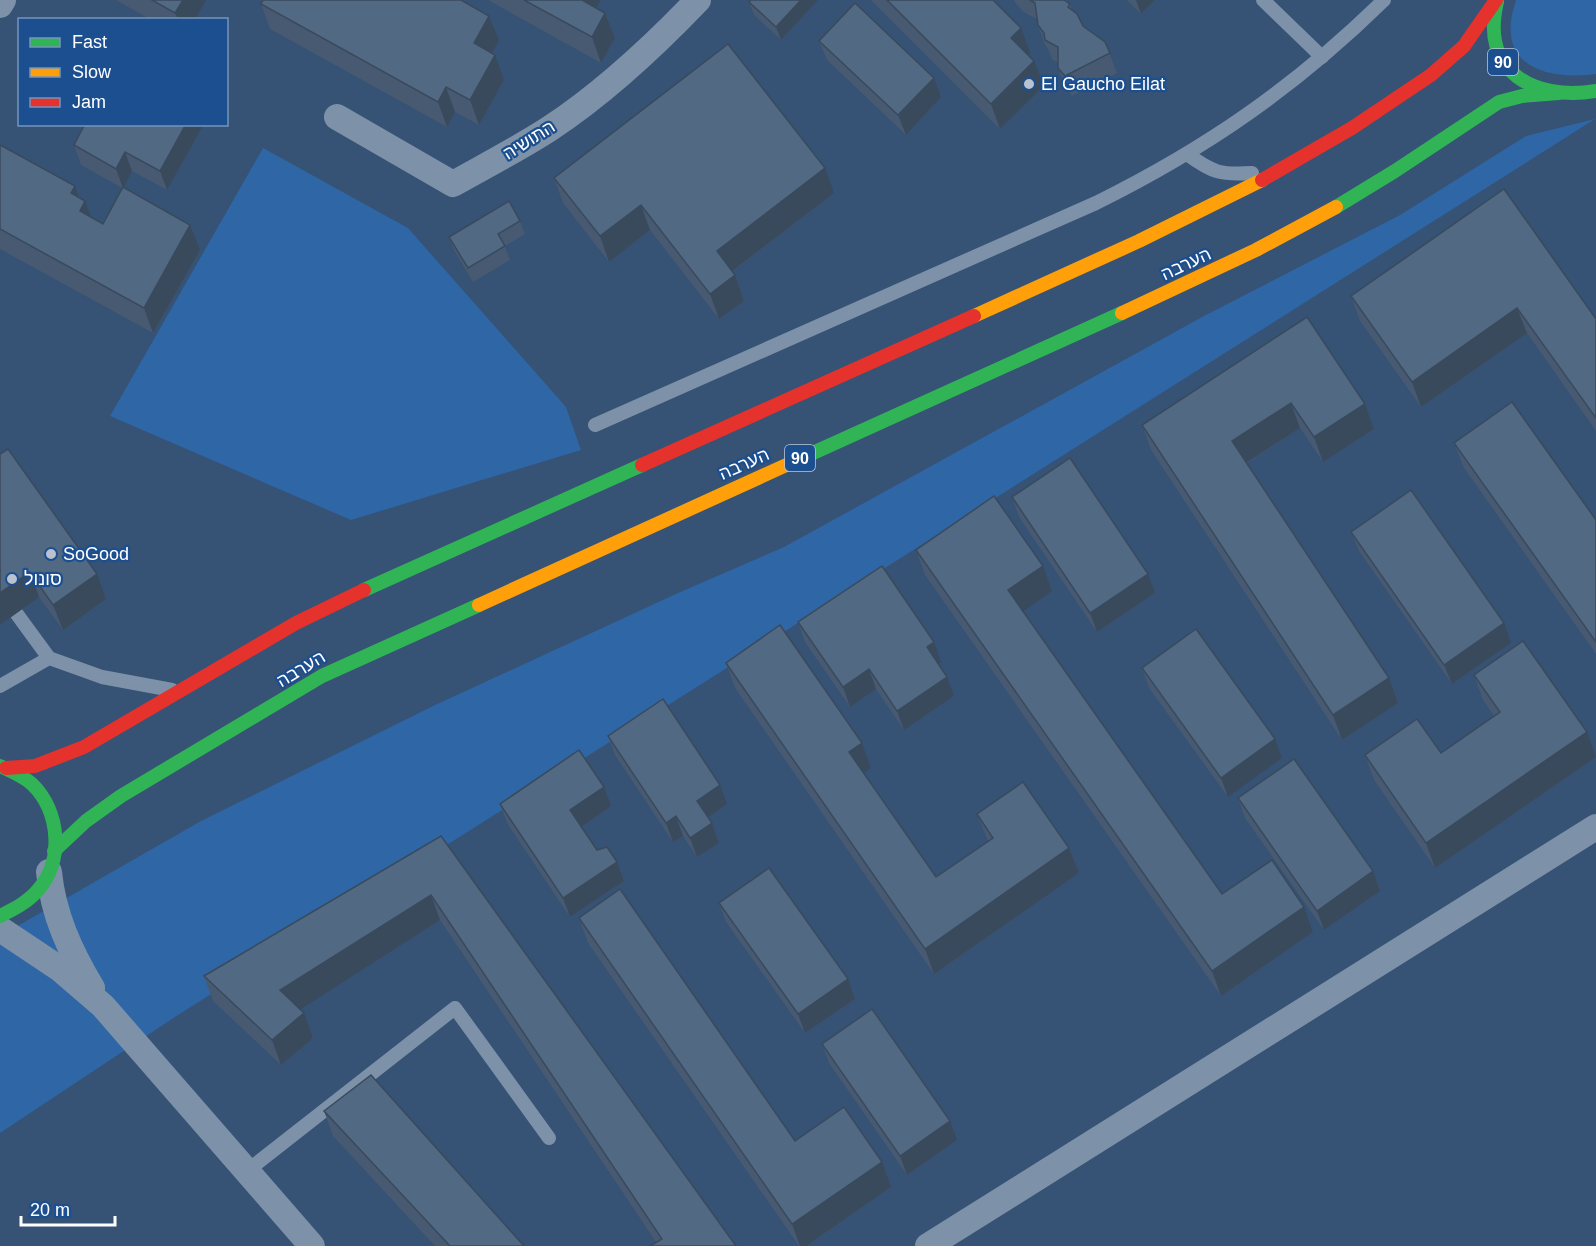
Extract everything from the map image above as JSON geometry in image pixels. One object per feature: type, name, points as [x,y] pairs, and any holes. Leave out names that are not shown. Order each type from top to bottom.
[{"type":"highway","name":"90","points":[[1497,0],[1492,26],[1494,43],[1500,58],[1510,72],[1540,89],[1559,93],[1596,91]]},
{"type":"highway","name":"90","points":[[3,767],[34,765],[54,760],[84,747],[296,623],[364,590],[1139,241],[1279,172],[1330,142],[1439,69],[1475,33],[1497,0]]},
{"type":"highway","name":"הערבה","points":[[0,916],[23,904],[41,886],[51,862],[72,832],[92,815],[260,715],[322,675],[1153,299],[1256,250],[1361,192],[1499,102],[1522,96],[1559,93]]},
{"type":"highway","points":[[3,767],[19,773],[39,791],[51,813],[56,838],[51,862]]},
{"type":"street","points":[[0,5],[3,0]]},
{"type":"street","name":"התושיה","points":[[337,117],[453,184],[549,129],[588,102],[645,52],[698,0]]},
{"type":"street","points":[[928,1246],[1596,827]]},
{"type":"street","points":[[51,862],[51,892],[62,930],[76,961],[103,1006]]},
{"type":"street","points":[[0,929],[60,969],[103,1006],[312,1246]]},
{"type":"lane","points":[[1263,0],[1322,57]]},
{"type":"lane","points":[[595,425],[1096,203],[1149,177],[1250,114],[1322,57],[1384,0]]},
{"type":"lane","points":[[1187,154],[1204,167],[1225,175],[1279,172]]},
{"type":"lane","points":[[0,591],[49,658],[102,677],[180,691]]},
{"type":"lane","points":[[0,686],[49,658]]},
{"type":"lane","points":[[247,1171],[455,1008],[549,1138]]},
{"type":"shaded area","points":[[1516,0],[1596,0],[1596,74],[1558,74],[1541,71],[1528,64],[1517,53],[1512,40],[1511,22]]},
{"type":"shaded area","points":[[1595,119],[178,1015],[0,1133],[0,936],[201,821],[433,706],[678,593],[784,547],[1204,316],[1400,215],[1526,136]]},
{"type":"shaded area","points":[[263,148],[408,228],[566,407],[581,450],[351,520],[110,416]]},
{"type":"building","points":[[152,0],[183,0],[175,13]]},
{"type":"building","points":[[263,0],[461,0],[489,16],[474,43],[495,55],[470,100],[446,87],[438,102],[261,4]]},
{"type":"building","points":[[524,0],[582,0],[605,13],[592,37]]},
{"type":"building","points":[[751,0],[801,0],[776,27],[749,2]]},
{"type":"building","points":[[887,0],[993,0],[1021,28],[1011,38],[1034,61],[991,104]]},
{"type":"building","points":[[1030,0],[1064,0],[1070,4],[1068,7],[1077,14],[1083,26],[1105,42],[1110,53],[1065,76],[1058,68],[1058,47],[1045,40],[1044,33],[1038,25],[1035,3]]},
{"type":"building","points":[[855,3],[934,78],[898,115],[819,41]]},
{"type":"building","points":[[728,44],[825,168],[717,251],[735,275],[710,294],[641,205],[600,236],[554,178]]},
{"type":"building","points":[[84,126],[185,126],[160,171],[125,152],[116,169],[74,145]]},
{"type":"building","points":[[0,145],[75,186],[71,193],[85,201],[80,211],[103,224],[123,187],[190,225],[144,308],[0,229]]},
{"type":"building","points":[[1504,189],[1596,319],[1596,418],[1517,308],[1412,382],[1351,296]]},
{"type":"building","points":[[509,201],[520,221],[498,234],[505,246],[468,268],[449,237]]},
{"type":"building","points":[[1307,317],[1365,404],[1314,437],[1291,403],[1232,441],[1389,678],[1333,715],[1142,425]]},
{"type":"building","points":[[1512,402],[1596,520],[1596,642],[1454,443]]},
{"type":"building","points":[[8,449],[97,574],[53,605],[30,572],[0,593],[0,454]]},
{"type":"building","points":[[1070,458],[1148,574],[1090,613],[1012,497]]},
{"type":"building","points":[[1411,490],[1504,623],[1444,665],[1351,532]]},
{"type":"building","points":[[994,496],[1043,566],[1008,590],[1222,894],[1272,860],[1304,907],[1212,971],[916,550]]},
{"type":"building","points":[[882,566],[934,642],[927,647],[947,677],[897,711],[869,669],[843,687],[798,622]]},
{"type":"building","points":[[780,625],[862,743],[849,752],[936,877],[993,838],[977,814],[1023,782],[1069,848],[925,949],[726,663]]},
{"type":"building","points":[[1196,629],[1275,739],[1221,778],[1142,668]]},
{"type":"building","points":[[1523,641],[1587,732],[1426,843],[1365,755],[1417,719],[1441,753],[1500,712],[1474,675]]},
{"type":"building","points":[[663,699],[720,785],[697,801],[712,823],[690,838],[676,816],[666,823],[608,736]]},
{"type":"building","points":[[579,750],[604,787],[570,810],[597,850],[607,847],[617,862],[563,898],[500,804]]},
{"type":"building","points":[[1294,759],[1373,871],[1317,911],[1238,798]]},
{"type":"building","points":[[441,836],[736,1246],[650,1246],[662,1239],[431,895],[280,990],[304,1013],[272,1040],[204,976]]},
{"type":"building","points":[[769,868],[848,979],[798,1014],[719,903]]},
{"type":"building","points":[[620,889],[795,1141],[844,1107],[882,1162],[792,1224],[579,918]]},
{"type":"building","points":[[872,1009],[950,1121],[900,1156],[822,1044]]},
{"type":"building","points":[[371,1075],[524,1246],[450,1246],[324,1111]]},
{"type":"traffic: fast","points":[[1497,2],[1494,26],[1497,47],[1505,64],[1517,77],[1533,86],[1552,91],[1573,93],[1596,91]]},
{"type":"traffic: fast","points":[[1336,207],[1499,102],[1522,96],[1559,93]]},
{"type":"traffic: fast","points":[[793,462],[1122,313]]},
{"type":"traffic: fast","points":[[364,590],[642,465]]},
{"type":"traffic: fast","points":[[54,851],[86,821],[121,796],[322,676],[479,605]]},
{"type":"traffic: fast","points":[[0,766],[28,781],[41,795],[53,822],[55,836],[52,865],[38,890],[16,908],[0,916]]},
{"type":"traffic: slow","points":[[974,316],[1139,241],[1262,180]]},
{"type":"traffic: slow","points":[[1122,313],[1256,250],[1336,207]]},
{"type":"traffic: slow","points":[[479,605],[793,462]]},
{"type":"traffic: jam","points":[[1262,180],[1352,128],[1431,75],[1464,46],[1496,0]]},
{"type":"traffic: jam","points":[[642,465],[974,316]]},
{"type":"traffic: jam","points":[[6,768],[35,766],[84,747],[296,623],[364,590]]},
{"type":"place","name":"El Gaucho Eilat","points":[[1029,84]]},
{"type":"place","name":"SoGood","points":[[51,554]]},
{"type":"place","name":"סונול","points":[[12,579]]}]
